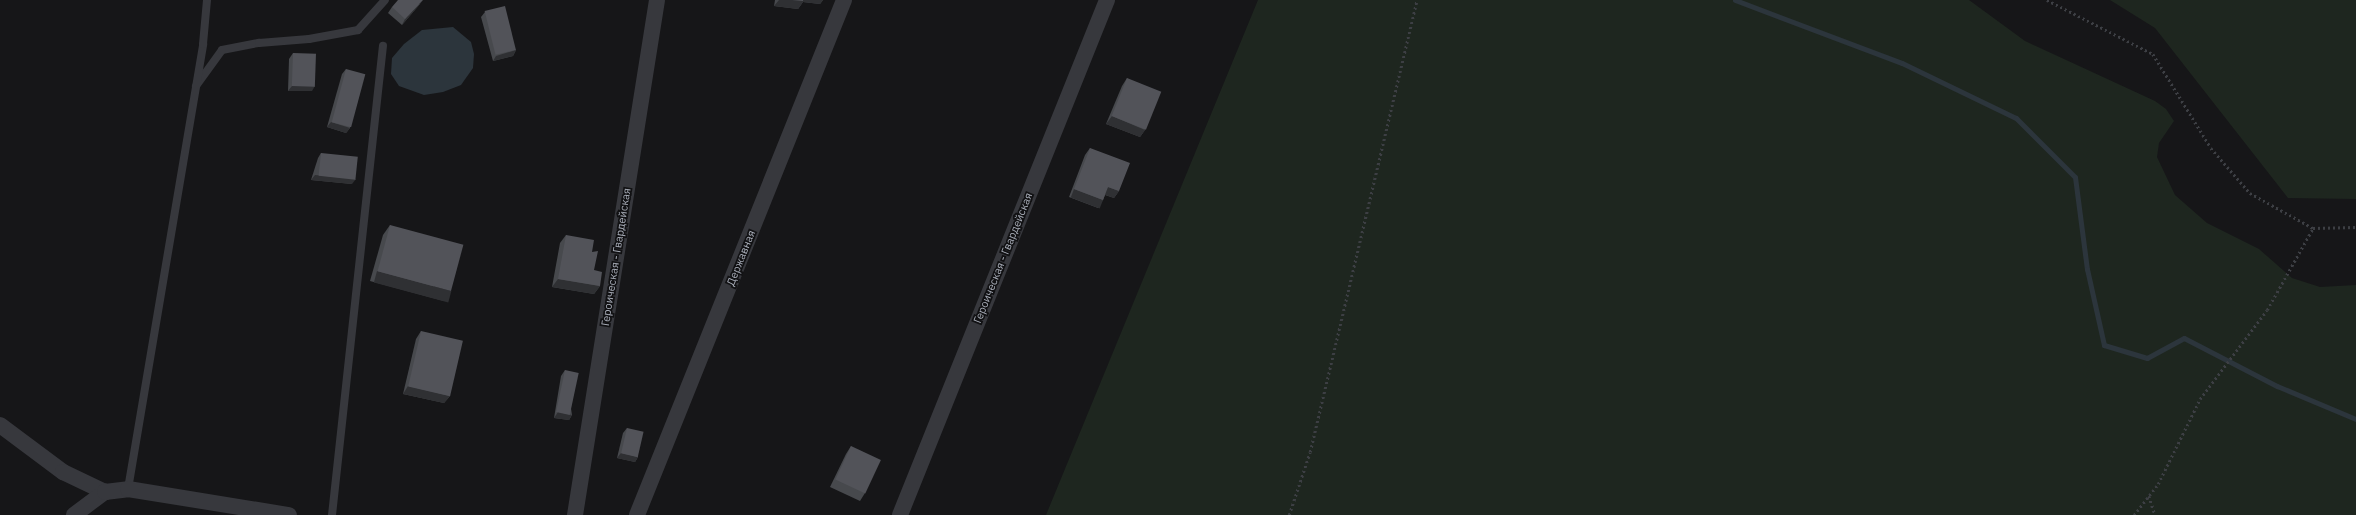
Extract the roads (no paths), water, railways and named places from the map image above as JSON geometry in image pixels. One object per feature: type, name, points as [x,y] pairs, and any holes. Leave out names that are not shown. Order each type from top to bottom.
[{"type":"street","name":"Героическая - Гвардейская","points":[[575,515],[657,0]]},
{"type":"street","name":"Державная","points":[[637,515],[844,0]]},
{"type":"street","name":"Героическая - Гвардейская","points":[[900,515],[1107,0]]},
{"type":"street","points":[[0,425],[63,472],[105,492],[128,490],[289,515]]},
{"type":"street","points":[[74,515],[105,492]]},
{"type":"lane","points":[[128,490],[193,90],[203,44],[207,0]]},
{"type":"lane","points":[[193,90],[222,50],[358,30],[385,0]]},
{"type":"lane","points":[[332,515],[384,46]]},
{"type":"waterway","points":[[1735,0],[1902,63],[2016,118],[2075,177],[2087,269],[2104,345],[2147,358],[2184,338],[2277,386],[2356,419]]}]
